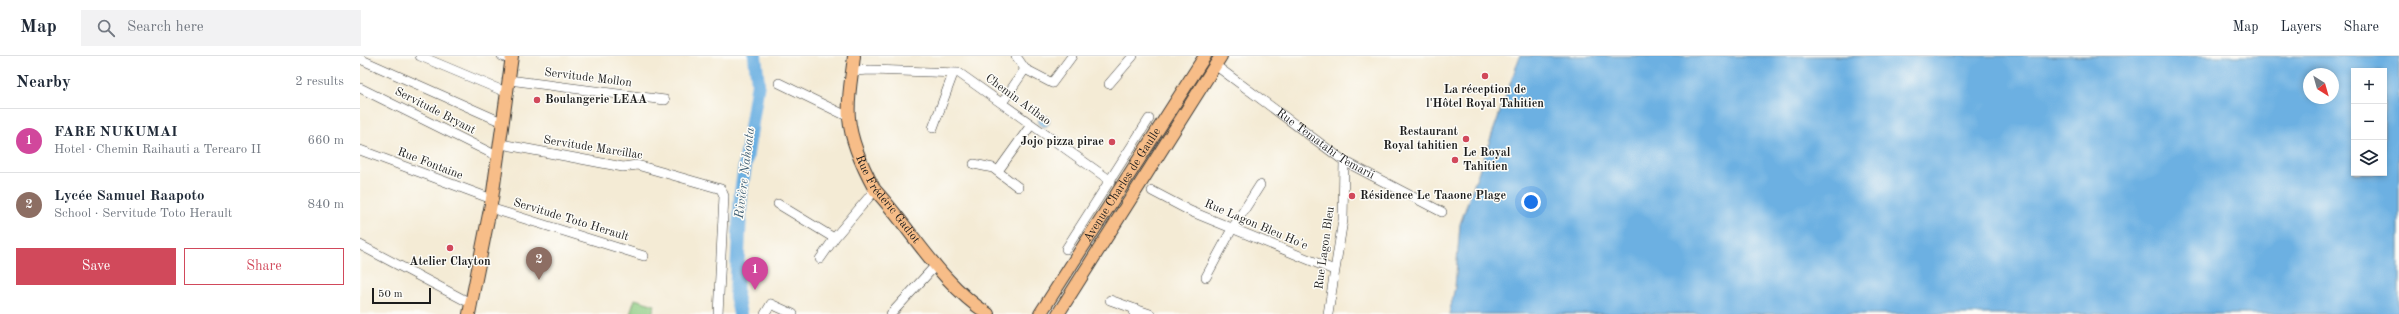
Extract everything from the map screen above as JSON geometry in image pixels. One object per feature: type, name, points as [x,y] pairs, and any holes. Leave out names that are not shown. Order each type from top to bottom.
[{"type":"main road","name":"Rue Frédéric Gadiot","points":[[854,56],[849,118],[859,157],[875,190],[935,266],[958,290],[988,314]]},
{"type":"main road","name":"Avenue Charles de Gaulle","points":[[1040,314],[1204,56]]},
{"type":"main road","points":[[471,309],[501,144],[509,87],[509,57]]},
{"type":"main road","name":"Avenue Charles de Gaulle","points":[[1058,314],[1218,60]]},
{"type":"street","name":"Servitude Mollon","points":[[420,56],[509,87],[665,100]]},
{"type":"street","points":[[1016,56],[1025,69],[1052,83],[1064,69],[1072,56]]},
{"type":"street","points":[[1109,84],[1133,56]]},
{"type":"street","points":[[360,59],[504,123]]},
{"type":"street","name":"Rue Tematahi Temarii","points":[[1218,60],[1344,161],[1442,212]]},
{"type":"street","points":[[1002,103],[1025,69]]},
{"type":"street","name":"Chemin Atihao","points":[[852,71],[871,70],[953,74],[959,73],[1110,180]]},
{"type":"street","points":[[933,128],[953,74]]},
{"type":"street","points":[[779,83],[849,118]]},
{"type":"street","name":"Servitude Bryant","points":[[360,88],[499,157]]},
{"type":"street","points":[[1066,249],[1149,119]]},
{"type":"street","points":[[998,171],[1031,124]]},
{"type":"street","name":"Servitude Marcillac","points":[[501,144],[623,167],[637,165],[721,189],[724,196],[718,314]]},
{"type":"street","name":"Rue Fontaine","points":[[360,150],[491,204]]},
{"type":"street","name":"Rue Lagon Bleu","points":[[1328,314],[1343,220],[1344,161]]},
{"type":"street","points":[[974,164],[998,171],[1018,187]]},
{"type":"street","points":[[1206,277],[1232,229],[1260,185]]},
{"type":"street","points":[[820,259],[834,238],[875,190]]},
{"type":"street","name":"Rue Lagon Bleu Ho'e","points":[[1152,191],[1232,229],[1334,270]]},
{"type":"street","name":"Servitude Toto Herault","points":[[491,204],[644,256]]},
{"type":"street","points":[[778,204],[834,238]]},
{"type":"street","points":[[360,245],[471,309]]},
{"type":"street","points":[[891,314],[935,266]]},
{"type":"street","points":[[1110,300],[1134,312],[1150,314]]},
{"type":"street","points":[[765,314],[771,304],[793,314]]},
{"type":"green space","points":[[635,299],[655,305],[652,314],[630,314]]},
{"type":"water","points":[[1520,56],[2399,56],[2399,314],[1449,314],[1455,287],[1460,224]]},
{"type":"water","points":[[1044,115],[1048,117],[1050,121],[1048,125],[1044,127],[1040,125],[1038,121],[1040,117]]},
{"type":"waterway","name":"Rivière Nahoata","points":[[740,314],[736,296],[741,192],[758,83],[755,56]]},
{"type":"place","name":"La réception de l'Hôtel Royal Tahitien","points":[[1485,76]]},
{"type":"place","name":"Boulangerie LEAA","points":[[537,100]]},
{"type":"place","name":"Restaurant Royal tahitien","points":[[1466,139]]},
{"type":"place","name":"Jojo pizza pirae","points":[[1112,142]]},
{"type":"place","name":"Le Royal Tahitien","points":[[1455,160]]},
{"type":"place","name":"Résidence Le Taaone Plage","points":[[1352,196]]},
{"type":"place","name":"Atelier Clayton","points":[[450,248]]},
{"type":"place","name":"Lycée Samuel Raapoto","points":[[539,280]]},
{"type":"place","name":"FARE NUKUMAI","points":[[755,290]]}]
